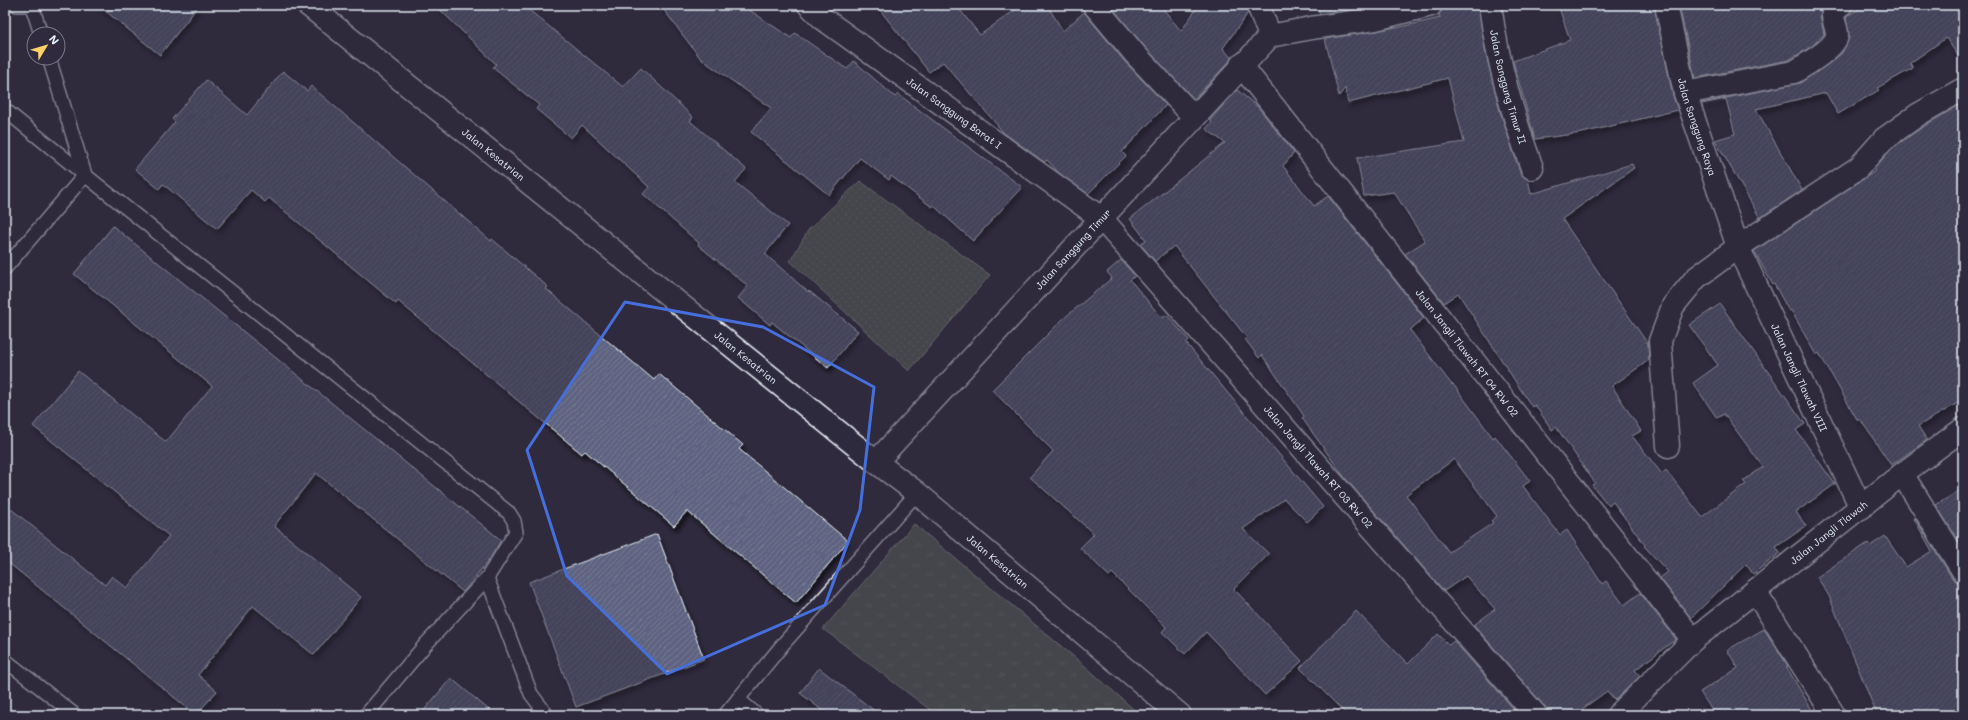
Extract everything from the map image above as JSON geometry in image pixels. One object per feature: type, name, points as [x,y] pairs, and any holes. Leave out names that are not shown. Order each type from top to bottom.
[{"type":"street","name":"Jalan Kesatrian","points":[[308,5],[876,462],[917,493],[1180,715]]},
{"type":"street","name":"Jalan Sanggung Barat I","points":[[809,5],[822,18],[1101,218]]},
{"type":"street","points":[[1094,5],[1135,54],[1194,117]]},
{"type":"street","points":[[1258,5],[1270,36],[1311,28],[1375,19],[1431,5]]},
{"type":"street","name":"Jalan Sanggung Timur II","points":[[1490,5],[1498,58],[1514,120],[1532,168]]},
{"type":"street","name":"Jalan Sanggung Raya","points":[[1666,5],[1685,93],[1738,247]]},
{"type":"street","points":[[1685,93],[1794,72],[1807,65],[1834,41],[1837,35],[1833,13],[1841,5]]},
{"type":"street","name":"Jalan Sanggung Timur","points":[[876,462],[1270,36]]},
{"type":"street","name":"Jalan Jangli Tlawah RT 04 RW 02","points":[[1241,66],[1693,640]]},
{"type":"street","points":[[1668,446],[1660,341],[1673,306],[1696,278],[1738,247],[1858,168],[1884,139],[1919,114],[1963,89]]},
{"type":"street","name":"Jalan Jangli Tlawah RT 03 RW 02","points":[[1101,218],[1536,715]]},
{"type":"street","name":"Jalan Jangli Tlawah VIII","points":[[1738,247],[1861,508]]},
{"type":"street","name":"Jalan Jangli Tlawah","points":[[1618,715],[1693,640],[1902,474],[1963,429]]},
{"type":"street","points":[[1902,474],[1963,571]]},
{"type":"street","points":[[1755,591],[1834,715]]},
{"type":"lane","points":[[17,5],[33,5],[39,26]]},
{"type":"lane","points":[[50,66],[84,175]]},
{"type":"lane","points":[[5,110],[84,175],[509,513],[514,520],[516,532],[487,578],[426,644],[366,715]]},
{"type":"lane","points":[[5,268],[84,175]]},
{"type":"lane","points":[[725,715],[784,643],[917,493]]},
{"type":"lane","points":[[487,578],[531,694],[547,715]]},
{"type":"lane","points":[[5,660],[75,715]]},
{"type":"lane","points":[[738,700],[757,715]]},
{"type":"highlighted area","points":[[625,302],[763,327],[874,387],[860,510],[825,605],[667,674],[567,576],[527,450]]},
{"type":"green space","points":[[860,181],[990,275],[909,371],[790,261],[809,229]]},
{"type":"green space","points":[[914,524],[1085,666],[1140,715],[937,715],[823,629]]},
{"type":"building","points":[[98,5],[199,5],[160,55]]},
{"type":"building","points":[[435,5],[523,5],[623,87],[641,68],[693,117],[690,121],[746,169],[735,182],[788,225],[765,254],[808,292],[809,291],[858,331],[828,368],[772,322],[770,325],[738,298],[748,286],[698,245],[699,243],[643,194],[649,187],[582,125],[571,138],[536,109],[539,105],[493,68],[496,64]]},
{"type":"building","points":[[660,5],[742,5],[791,38],[795,33],[847,69],[854,61],[895,97],[898,94],[1022,187],[973,241],[933,205],[932,207],[891,176],[889,180],[860,158],[829,195],[751,132],[771,108],[701,59]]},
{"type":"building","points":[[876,5],[956,5],[980,35],[1022,5],[1047,5],[1063,31],[1084,12],[1125,62],[1166,105],[1122,152],[1126,156],[1088,194],[1060,174],[1047,160],[1044,162],[1004,133],[943,62],[929,72]]},
{"type":"building","points":[[1110,5],[1160,5],[1181,31],[1199,5],[1246,5],[1248,13],[1223,48],[1231,58],[1229,62],[1194,99],[1144,46]]},
{"type":"building","points":[[1317,5],[1379,5],[1320,14]]},
{"type":"building","points":[[1459,5],[1478,5],[1485,50],[1500,111],[1520,172],[1528,179],[1531,194],[1632,164],[1634,168],[1562,219],[1648,344],[1649,360],[1612,386],[1641,431],[1632,436],[1662,474],[1666,470],[1702,517],[1746,484],[1743,481],[1763,467],[1724,414],[1717,418],[1693,383],[1718,365],[1689,325],[1720,304],[1805,424],[1796,430],[1835,484],[1796,512],[1806,526],[1776,547],[1780,553],[1753,574],[1746,564],[1691,618],[1660,578],[1668,572],[1644,546],[1645,545],[1613,502],[1609,506],[1592,485],[1595,483],[1556,427],[1552,430],[1535,405],[1532,407],[1458,293],[1444,303],[1405,254],[1425,241],[1394,192],[1364,196],[1357,158],[1464,142],[1448,78],[1348,103],[1345,88],[1339,96],[1325,39],[1396,28],[1440,18],[1439,14],[1443,9]]},
{"type":"building","points":[[1558,5],[1654,5],[1673,96],[1678,110],[1582,133],[1535,139],[1513,61],[1570,40]]},
{"type":"building","points":[[1679,5],[1823,5],[1820,15],[1824,34],[1812,46],[1789,60],[1695,78]]},
{"type":"building","points":[[1867,5],[1963,5],[1963,63],[1946,38],[1910,63],[1913,68],[1877,88],[1879,90],[1838,114],[1826,93],[1756,109],[1802,190],[1760,218],[1715,140],[1735,134],[1726,99],[1702,103],[1800,83],[1826,66],[1842,53],[1849,38],[1846,18],[1850,14]]},
{"type":"building","points":[[283,71],[307,91],[311,86],[491,241],[492,239],[548,287],[546,289],[654,380],[659,374],[743,445],[739,449],[848,541],[796,603],[687,511],[674,526],[585,451],[582,454],[398,301],[396,304],[269,198],[265,202],[251,190],[217,229],[163,184],[159,189],[135,169],[175,122],[172,119],[206,80],[247,115]]},
{"type":"building","points":[[1237,90],[1258,107],[1294,153],[1283,166],[1314,206],[1328,196],[1424,318],[1410,330],[1493,438],[1495,436],[1530,481],[1523,486],[1560,535],[1567,530],[1602,584],[1606,581],[1624,605],[1640,593],[1676,639],[1635,670],[1640,676],[1615,700],[1607,691],[1574,715],[1548,715],[1545,707],[1474,625],[1495,609],[1466,576],[1444,591],[1345,478],[1302,418],[1304,416],[1262,355],[1259,358],[1245,339],[1247,338],[1174,246],[1155,261],[1140,244],[1146,240],[1130,219],[1225,143],[1206,129],[1212,122],[1210,120]],"holes":[[[1454,459],[1497,516],[1491,521],[1493,523],[1449,552],[1406,495]]]},
{"type":"building","points":[[1963,103],[1963,400],[1918,426],[1927,440],[1891,465],[1860,419],[1858,421],[1819,353],[1816,355],[1791,310],[1789,311],[1754,251],[1875,171],[1874,169],[1892,148],[1926,125]]},
{"type":"building","points":[[113,226],[501,540],[489,560],[463,592],[316,473],[274,526],[361,597],[314,655],[253,606],[198,675],[217,691],[196,715],[5,560],[5,504],[105,585],[112,576],[127,588],[169,536],[33,426],[78,371],[166,442],[212,386],[74,274]]},
{"type":"building","points":[[1121,260],[1135,276],[1130,280],[1162,318],[1167,315],[1189,340],[1186,343],[1323,507],[1307,522],[1284,499],[1243,529],[1269,554],[1234,589],[1302,661],[1265,695],[1206,632],[1185,654],[1162,632],[1166,627],[1112,573],[1109,576],[1080,548],[1094,534],[1030,477],[1053,451],[992,390],[1063,319],[1112,278],[1107,272]]},
{"type":"building","points":[[1963,488],[1963,548],[1936,505]]},
{"type":"building","points":[[1915,518],[1952,578],[1957,582],[1963,583],[1963,710],[1951,715],[1877,715],[1829,596],[1817,577],[1868,543],[1870,546],[1885,536],[1906,567],[1932,551],[1914,519]]},
{"type":"building","points":[[657,534],[704,659],[576,707],[529,582]]},
{"type":"building","points":[[1356,611],[1408,664],[1438,634],[1449,645],[1454,641],[1519,715],[1347,715],[1300,668]]},
{"type":"building","points":[[1764,629],[1788,666],[1786,666],[1815,715],[1715,715],[1700,692],[1738,668],[1727,650]]},
{"type":"building","points":[[819,668],[880,715],[828,715],[800,693]]},
{"type":"building","points":[[451,678],[495,715],[420,715]]}]
